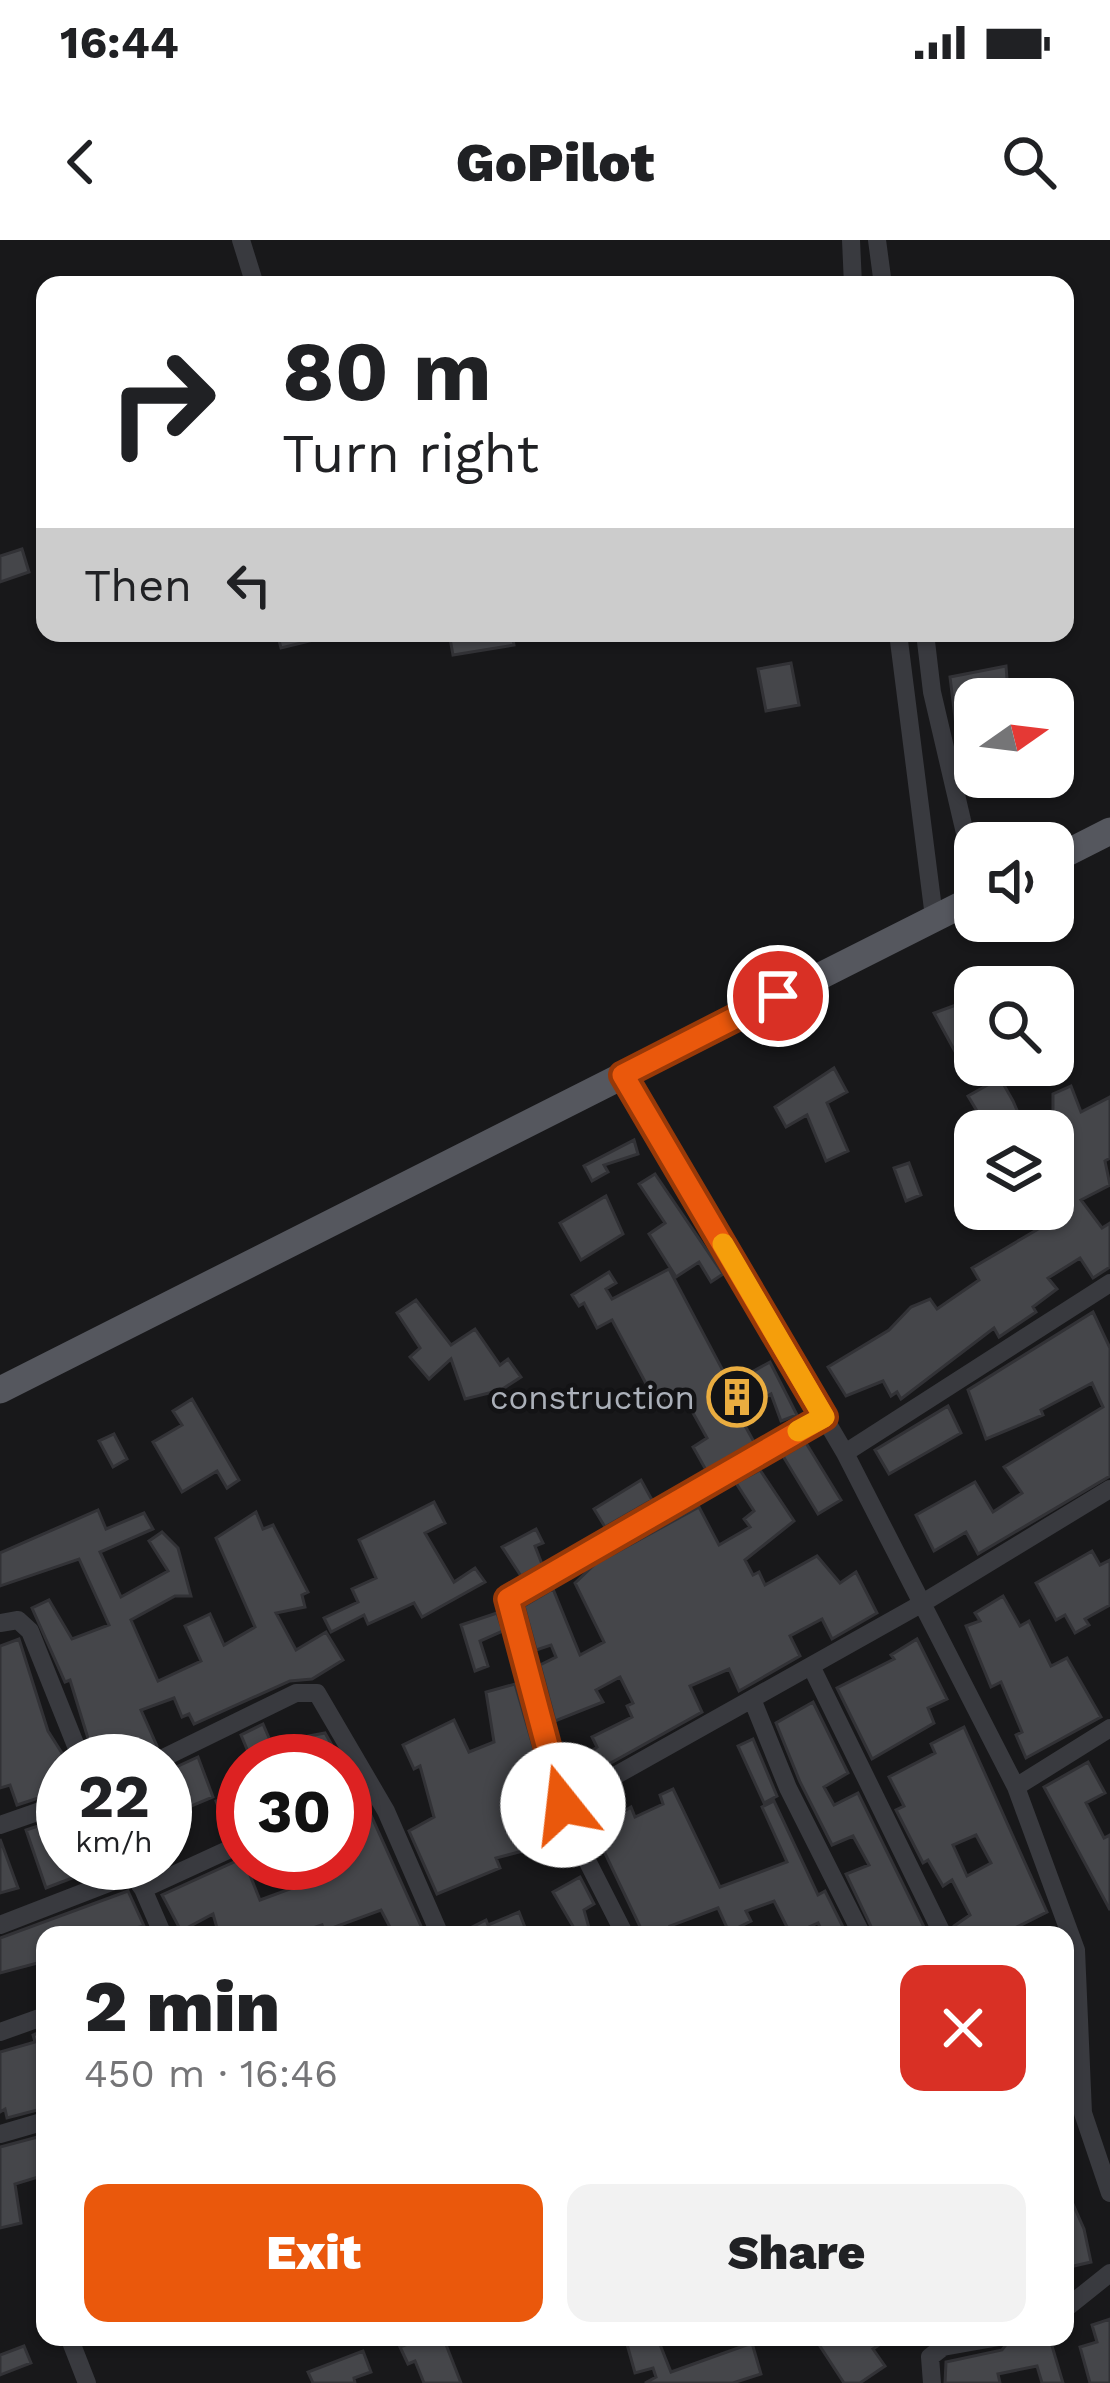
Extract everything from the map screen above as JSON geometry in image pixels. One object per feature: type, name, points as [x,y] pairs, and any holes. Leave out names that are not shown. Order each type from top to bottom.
[{"type":"main road","points":[[1074,849],[1110,831]]},
{"type":"main road","points":[[0,1390],[954,908]]},
{"type":"street","points":[[241,240],[253,276]]},
{"type":"street","points":[[850,240],[852,276]]},
{"type":"street","points":[[877,240],[882,276]]},
{"type":"street","points":[[899,642],[934,917]]},
{"type":"street","points":[[926,642],[932,692],[962,822]]},
{"type":"street","points":[[623,1075],[845,1453],[1016,1786],[1062,1926]]},
{"type":"street","points":[[845,1453],[1110,1283]]},
{"type":"street","points":[[620,1926],[578,1848],[563,1805],[508,1599],[824,1417]]},
{"type":"street","points":[[563,1805],[921,1604],[1110,1489]]},
{"type":"street","points":[[0,1623],[18,1620],[30,1631],[71,1734]]},
{"type":"street","points":[[811,1666],[939,1926]]},
{"type":"street","points":[[192,1744],[306,1690],[316,1694],[343,1734]]},
{"type":"street","points":[[752,1699],[788,1788],[857,1926]]},
{"type":"street","points":[[1016,1786],[1110,1728]]},
{"type":"street","points":[[372,1789],[436,1926]]},
{"type":"street","points":[[0,1825],[36,1812]]},
{"type":"street","points":[[0,1925],[94,1890]]},
{"type":"street","points":[[139,1890],[158,1926]]},
{"type":"street","points":[[1074,2007],[1083,2113],[1110,2193]]},
{"type":"street","points":[[0,2032],[36,2019]]},
{"type":"street","points":[[0,2134],[36,2124]]},
{"type":"street","points":[[1074,2302],[1110,2273]]},
{"type":"street","points":[[73,2346],[87,2383]]},
{"type":"street","points":[[932,2383],[930,2357],[953,2346]]},
{"type":"building","points":[[22,549],[29,572],[0,582],[0,556]]},
{"type":"building","points":[[451,642],[514,642],[514,645],[453,655]]},
{"type":"building","points":[[791,663],[799,705],[766,711],[758,669]]},
{"type":"building","points":[[1006,666],[1007,678],[954,678],[954,710],[950,677]]},
{"type":"building","points":[[954,1006],[954,1050],[934,1013]]},
{"type":"building","points":[[834,1068],[847,1092],[827,1103],[848,1151],[826,1161],[807,1115],[786,1127],[775,1107]]},
{"type":"building","points":[[986,1086],[1005,1086],[1017,1110],[976,1110],[968,1096]]},
{"type":"building","points":[[1071,1086],[1081,1112],[1110,1097],[1110,1158],[1105,1161],[1110,1185],[1081,1200],[1102,1228],[1110,1223],[1110,1267],[1093,1278],[1080,1258],[1048,1278],[1057,1289],[1033,1307],[1036,1312],[999,1337],[994,1328],[901,1399],[897,1392],[891,1396],[883,1381],[846,1396],[828,1367],[889,1330],[911,1307],[930,1299],[937,1309],[979,1280],[972,1268],[1037,1230],[1074,1230],[1074,1110],[1053,1110],[1053,1094]]},
{"type":"building","points":[[634,1140],[638,1154],[604,1165],[608,1172],[592,1181],[584,1166]]},
{"type":"building","points":[[909,1163],[921,1195],[906,1201],[894,1168]]},
{"type":"building","points":[[655,1174],[723,1274],[711,1282],[699,1262],[676,1277],[649,1234],[665,1223],[639,1184]]},
{"type":"building","points":[[606,1196],[623,1234],[581,1260],[560,1223]]},
{"type":"building","points":[[669,1269],[730,1384],[770,1362],[797,1415],[781,1421],[771,1394],[738,1413],[754,1442],[706,1470],[693,1447],[707,1438],[683,1395],[658,1406],[612,1320],[597,1328],[584,1303],[579,1306],[572,1295],[609,1272],[616,1283],[606,1289],[612,1299]]},
{"type":"building","points":[[416,1300],[451,1345],[475,1329],[500,1365],[508,1359],[521,1377],[501,1390],[465,1399],[451,1359],[429,1379],[410,1357],[420,1348],[397,1313]]},
{"type":"building","points":[[1093,1312],[1110,1348],[1110,1476],[978,1554],[966,1532],[934,1551],[916,1515],[975,1482],[993,1512],[1022,1493],[1004,1467],[1103,1407],[1092,1383],[1041,1410],[1043,1415],[986,1439],[968,1390]]},
{"type":"building","points":[[192,1399],[239,1480],[227,1488],[217,1471],[182,1492],[153,1442],[182,1425],[173,1411]]},
{"type":"building","points":[[948,1406],[961,1433],[889,1474],[875,1450]]},
{"type":"building","points":[[114,1434],[127,1459],[113,1467],[99,1441]]},
{"type":"building","points":[[806,1443],[841,1500],[818,1514],[783,1456]]},
{"type":"building","points":[[760,1470],[794,1521],[745,1560],[753,1575],[759,1572],[765,1585],[817,1556],[840,1583],[856,1572],[877,1613],[832,1639],[822,1619],[790,1636],[800,1656],[739,1691],[729,1669],[690,1686],[702,1712],[575,1783],[568,1769],[597,1747],[592,1737],[632,1717],[627,1706],[633,1703],[620,1677],[596,1690],[603,1702],[555,1721],[540,1665],[556,1657],[551,1645],[536,1650],[524,1606],[553,1589],[580,1655],[604,1642],[575,1583],[595,1564],[699,1507],[719,1545],[750,1527],[744,1519],[754,1511],[736,1483]]},
{"type":"building","points":[[641,1480],[652,1500],[605,1527],[594,1509]]},
{"type":"building","points":[[434,1502],[445,1523],[425,1533],[454,1582],[475,1568],[485,1582],[422,1617],[414,1603],[368,1624],[364,1615],[331,1632],[324,1618],[358,1602],[352,1589],[376,1578],[359,1540]]},
{"type":"building","points":[[98,1510],[106,1529],[144,1513],[153,1529],[100,1552],[121,1597],[168,1571],[149,1541],[162,1532],[178,1548],[191,1596],[175,1596],[131,1620],[158,1681],[201,1661],[185,1626],[210,1614],[224,1645],[255,1627],[216,1538],[256,1512],[263,1529],[273,1525],[308,1592],[302,1595],[305,1607],[276,1613],[296,1650],[326,1632],[343,1660],[312,1679],[290,1681],[194,1724],[189,1714],[182,1717],[174,1698],[141,1710],[152,1734],[87,1734],[70,1680],[65,1682],[32,1608],[49,1600],[72,1639],[109,1625],[79,1559],[0,1586],[0,1553]]},
{"type":"building","points":[[536,1529],[543,1543],[535,1546],[542,1564],[521,1576],[502,1547]]},
{"type":"building","points":[[1092,1551],[1100,1565],[1110,1560],[1110,1605],[1085,1619],[1089,1625],[1075,1633],[1065,1615],[1056,1620],[1036,1583]]},
{"type":"building","points":[[1003,1596],[1020,1626],[1029,1621],[1051,1666],[1067,1658],[1101,1717],[1026,1758],[1016,1735],[1022,1732],[1001,1682],[991,1687],[966,1626],[980,1621],[975,1613]]},
{"type":"building","points":[[497,1613],[503,1631],[480,1641],[488,1666],[475,1671],[461,1625]]},
{"type":"building","points":[[19,1639],[50,1734],[36,1734],[36,1799],[17,1805],[10,1785],[0,1788],[0,1646]]},
{"type":"building","points":[[917,1639],[947,1699],[928,1708],[934,1723],[872,1759],[837,1688],[894,1659],[891,1655]]},
{"type":"building","points":[[515,1684],[536,1756],[519,1761],[532,1810],[550,1806],[561,1841],[496,1858],[500,1868],[437,1894],[409,1831],[434,1817],[420,1766],[414,1769],[403,1745],[454,1720],[469,1752],[494,1742],[486,1692]]},
{"type":"building","points":[[813,1702],[848,1773],[824,1787],[834,1805],[858,1793],[924,1926],[871,1926],[846,1874],[869,1865],[853,1836],[832,1845],[776,1723]]},
{"type":"building","points":[[263,1724],[267,1734],[243,1734]]},
{"type":"building","points":[[964,1727],[1047,1912],[1019,1926],[954,1926],[970,1915],[952,1880],[943,1886],[928,1860],[923,1863],[896,1810],[904,1806],[889,1777],[935,1753],[931,1744]],"holes":[[[976,1835],[991,1863],[967,1876],[953,1845]]]},
{"type":"building","points":[[753,1739],[777,1796],[764,1803],[738,1746]]},
{"type":"building","points":[[198,1757],[213,1797],[192,1806],[192,1760]]},
{"type":"building","points":[[1088,1762],[1105,1793],[1086,1803],[1104,1838],[1110,1835],[1110,1910],[1044,1787]]},
{"type":"building","points":[[673,1789],[720,1887],[787,1862],[762,1807],[774,1801],[818,1895],[825,1891],[842,1926],[786,1926],[774,1901],[746,1911],[751,1921],[741,1926],[726,1926],[718,1908],[670,1926],[640,1926],[602,1847],[596,1849],[589,1833],[631,1807],[635,1817],[663,1804],[660,1795]]},
{"type":"building","points":[[372,1818],[421,1926],[389,1926],[381,1910],[338,1926],[216,1926],[213,1914],[190,1926],[178,1926],[162,1895],[192,1890],[192,1881],[216,1870],[216,1890],[256,1890],[260,1900],[287,1890],[372,1890]]},
{"type":"building","points":[[36,1827],[36,1859],[26,1830]]},
{"type":"building","points":[[0,1839],[18,1888],[0,1893]]},
{"type":"building","points":[[580,1877],[594,1904],[584,1910],[588,1926],[573,1926],[553,1892]]},
{"type":"building","points":[[128,1891],[144,1926],[36,1926],[36,1963],[0,1973],[0,1938]]},
{"type":"building","points":[[519,1912],[524,1926],[474,1926],[486,1920],[488,1925]]},
{"type":"building","points":[[36,2034],[36,2110],[7,2118],[5,2109],[0,2112],[0,2052],[35,2042]]},
{"type":"building","points":[[36,2137],[36,2178],[15,2184],[21,2223],[0,2228],[0,2147]]},
{"type":"building","points":[[1074,2206],[1084,2229],[1091,2262],[1074,2266]]},
{"type":"building","points":[[1110,2319],[1110,2383],[1090,2383],[1080,2347],[1097,2342],[1092,2325]]},
{"type":"building","points":[[24,2346],[31,2363],[0,2375],[0,2355]]},
{"type":"building","points":[[447,2346],[461,2383],[424,2383],[415,2361],[408,2364],[400,2347]]},
{"type":"building","points":[[628,2346],[661,2346],[671,2372],[753,2346],[761,2374],[733,2383],[645,2383],[656,2377],[653,2368],[635,2373]]},
{"type":"building","points":[[820,2346],[878,2346],[873,2349],[885,2366],[860,2383],[844,2383]]},
{"type":"building","points":[[1005,2346],[1052,2346],[1063,2383],[1042,2383],[1037,2366],[998,2374],[1000,2383],[945,2383],[946,2362]]},
{"type":"building","points":[[363,2351],[371,2372],[354,2378],[355,2383],[313,2383],[308,2372]]},
{"type":"slow traffic","points":[[723,1244],[824,1417],[798,1431]]},
{"type":"place","name":"construction","points":[[737,1397]]},
{"type":"route","points":[[563,1805],[508,1599],[530,1582],[824,1417],[623,1075],[778,996]]}]
